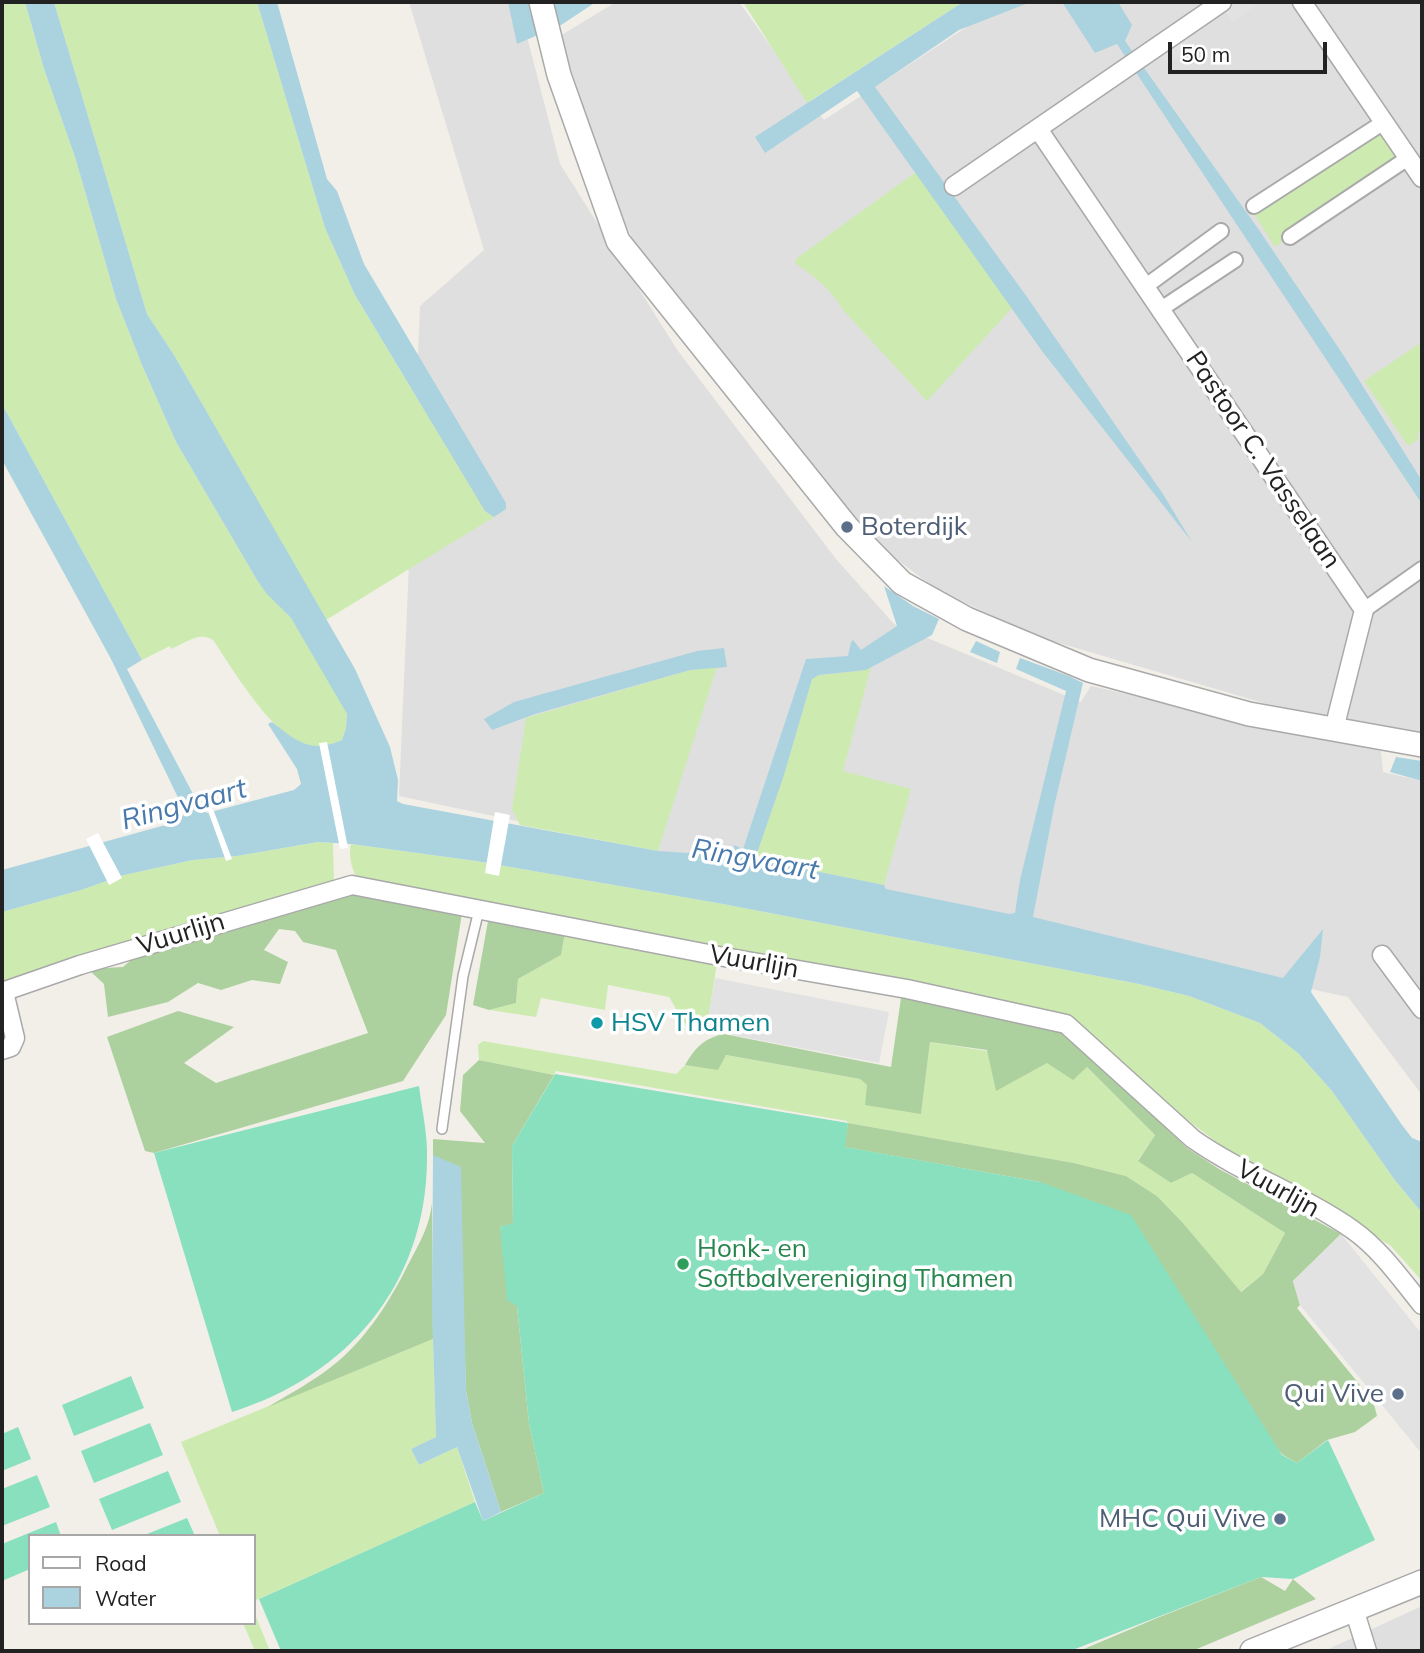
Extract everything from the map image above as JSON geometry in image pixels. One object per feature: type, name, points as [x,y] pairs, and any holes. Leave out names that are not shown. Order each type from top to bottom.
[{"type":"street","points":[[541,2],[559,75],[618,241],[848,527],[902,583],[967,619],[1089,670],[1249,714],[1422,745]]},
{"type":"street","points":[[954,186],[1222,2]]},
{"type":"street","points":[[1303,2],[1422,178]]},
{"type":"street","points":[[1254,206],[1384,122]]},
{"type":"street","name":"Pastoor C. Vasselaan","points":[[1038,129],[1364,610]]},
{"type":"street","points":[[1290,237],[1408,158]]},
{"type":"street","points":[[1146,286],[1221,231]]},
{"type":"street","points":[[1161,309],[1235,260]]},
{"type":"street","points":[[1334,729],[1364,610],[1422,569]]},
{"type":"street","name":"Vuurlijn","points":[[3,992],[80,965],[352,885],[724,957],[907,989],[1066,1024],[1193,1139],[1352,1230],[1378,1251],[1422,1305]]},
{"type":"street","points":[[1382,955],[1422,1009]]},
{"type":"street","points":[[2,1050],[11,1047],[15,1038],[3,992]]},
{"type":"street","points":[[1252,1651],[1422,1582]]},
{"type":"street","points":[[1354,1609],[1367,1651]]},
{"type":"lane","points":[[442,1129],[463,976],[480,910]]},
{"type":"shaded area","points":[[409,2],[518,2],[560,164],[678,351],[836,559],[894,624],[1081,702],[1091,686],[1381,751],[1383,772],[1422,781],[1422,1095],[1348,997],[399,796],[420,306],[484,250]]},
{"type":"shaded area","points":[[616,2],[739,2],[824,120],[1005,2],[1422,2],[1422,733],[1267,704],[1042,638],[939,591],[872,541],[796,449],[633,240],[616,205],[560,36]]},
{"type":"shaded area","points":[[1236,2],[1258,4],[1232,22],[1224,10]]},
{"type":"shaded area","points":[[1185,35],[1193,47],[1167,64],[1159,53]]},
{"type":"shaded area","points":[[715,978],[889,1012],[879,1063],[706,1030]]},
{"type":"shaded area","name":"Qui Vive","points":[[1341,1234],[1422,1334],[1422,1454],[1300,1305],[1293,1281]]},
{"type":"shaded area","points":[[1422,1606],[1422,1651],[1324,1651]]},
{"type":"green space","points":[[2,2],[25,2],[44,69],[75,157],[116,299],[176,442],[257,580],[291,618],[337,694],[347,714],[342,740],[315,747],[286,734],[257,704],[213,640],[208,638],[192,639],[171,649],[170,646],[142,660],[2,404]]},
{"type":"green space","points":[[54,2],[257,2],[325,228],[355,295],[485,511],[494,517],[326,620],[174,355],[147,314]]},
{"type":"green space","points":[[743,2],[963,2],[807,103]]},
{"type":"green space","points":[[1380,127],[1399,157],[1283,234],[1286,239],[1275,247],[1253,212]]},
{"type":"green space","points":[[916,172],[1012,308],[927,401],[843,310],[828,290],[795,263],[797,258]]},
{"type":"green space","points":[[1422,342],[1422,430],[1417,434],[1419,439],[1408,446],[1364,381]]},
{"type":"green space","points":[[717,667],[658,851],[520,825],[512,809],[526,718],[690,670]]},
{"type":"green space","points":[[871,667],[843,771],[911,789],[884,885],[755,859],[784,775],[812,679],[814,676],[866,670]]},
{"type":"green space","points":[[318,842],[333,843],[334,882],[2,983],[2,912],[124,875],[193,860],[237,856]]},
{"type":"green space","points":[[351,844],[476,861],[723,904],[1139,984],[1189,996],[1260,1023],[1299,1054],[1332,1091],[1394,1179],[1422,1213],[1422,1281],[1390,1245],[1260,1171],[1222,1146],[1186,1119],[1087,1031],[1067,1017],[1048,1010],[520,908],[360,882],[351,864]]},
{"type":"green space","points":[[353,894],[462,913],[446,1015],[403,1081],[154,1153],[145,1151],[107,1037],[178,1011],[234,1027],[184,1063],[216,1083],[368,1033],[336,950],[303,942],[295,931],[279,929],[264,950],[288,962],[280,984],[252,980],[221,990],[198,983],[168,1002],[108,1017],[104,984],[88,969],[123,967],[137,955]]},
{"type":"green space","points":[[488,921],[565,933],[561,955],[518,979],[516,1003],[489,1010],[473,1005]]},
{"type":"green space","points":[[565,933],[717,963],[708,1020],[687,1027],[669,997],[608,985],[605,1010],[541,998],[536,1017],[489,1010],[516,1003],[518,979],[561,955]]},
{"type":"green space","points":[[901,998],[1061,1031],[1187,1148],[1219,1169],[1341,1234],[1293,1281],[1300,1305],[1297,1308],[1373,1401],[1377,1416],[1355,1432],[1327,1440],[1297,1463],[1283,1455],[1040,1182],[844,1147],[848,1123],[1074,1163],[1126,1176],[1157,1196],[1241,1292],[1263,1274],[1285,1233],[1192,1173],[1171,1183],[1138,1161],[1155,1135],[1087,1067],[1073,1080],[1047,1063],[996,1091],[987,1050],[930,1042],[921,1114],[865,1105],[867,1085],[860,1079],[726,1055],[718,1070],[685,1065],[701,1045],[724,1034],[891,1067]]},
{"type":"green space","points":[[483,1041],[676,1074],[685,1065],[718,1069],[725,1055],[860,1079],[867,1085],[867,1090],[921,1113],[930,1042],[1087,1067],[1155,1135],[1138,1160],[1171,1183],[1192,1173],[1285,1233],[1263,1274],[1240,1292],[1157,1196],[1126,1176],[1074,1163],[847,1121],[556,1071],[554,1075],[479,1060],[478,1045]]},
{"type":"green space","points":[[479,1060],[554,1075],[512,1146],[513,1224],[500,1227],[517,1306],[529,1423],[544,1493],[501,1512],[472,1423],[466,1391],[463,1301],[433,1155],[433,1139],[485,1143],[460,1111],[463,1075]]},
{"type":"green space","points":[[555,1074],[848,1123],[845,1147],[1040,1182],[1131,1215],[1282,1455],[1297,1463],[1328,1440],[1375,1540],[1293,1579],[1261,1577],[1070,1651],[281,1651],[259,1599],[475,1502],[483,1521],[544,1493],[529,1423],[517,1306],[507,1300],[500,1227],[513,1223],[512,1146]]},
{"type":"green space","points":[[419,1086],[427,1151],[423,1205],[412,1247],[395,1285],[372,1319],[344,1349],[311,1375],[273,1396],[232,1412],[154,1153]]},
{"type":"green space","points":[[432,1203],[433,1339],[268,1407],[337,1362],[373,1324],[417,1249]]},
{"type":"green space","points":[[433,1339],[436,1437],[411,1449],[419,1465],[457,1447],[475,1502],[256,1600],[256,1534],[219,1534],[181,1442]]},
{"type":"green space","points":[[131,1376],[144,1408],[74,1436],[62,1405]]},
{"type":"green space","points":[[150,1423],[163,1455],[94,1483],[81,1451]]},
{"type":"green space","points":[[18,1427],[31,1459],[2,1471],[2,1434]]},
{"type":"green space","points":[[168,1471],[181,1502],[112,1530],[99,1499]]},
{"type":"green space","points":[[37,1475],[50,1507],[2,1526],[2,1489]]},
{"type":"green space","points":[[187,1518],[194,1534],[147,1534]]},
{"type":"green space","points":[[56,1522],[60,1534],[28,1534],[28,1570],[2,1581],[2,1544]]},
{"type":"green space","points":[[1261,1577],[1285,1591],[1293,1579],[1316,1599],[1192,1651],[1079,1651],[1157,1618]]},
{"type":"green space","points":[[256,1617],[270,1651],[255,1651],[244,1625],[256,1625]]},
{"type":"water","name":"Ringvaart","points":[[25,2],[54,2],[147,314],[174,355],[355,669],[390,747],[398,780],[397,801],[658,851],[734,856],[734,845],[743,849],[806,659],[848,656],[853,640],[861,650],[897,626],[884,586],[913,606],[939,619],[932,635],[866,670],[819,675],[812,679],[784,775],[755,859],[884,885],[886,889],[1015,913],[1020,880],[1066,691],[1016,669],[1020,658],[1083,683],[1054,807],[1033,917],[1283,978],[1323,929],[1320,957],[1311,992],[1402,1125],[1412,1138],[1422,1142],[1422,1213],[1394,1179],[1332,1091],[1299,1054],[1260,1023],[1189,996],[1139,984],[723,904],[476,861],[351,844],[318,842],[237,856],[193,860],[124,875],[2,912],[2,870],[180,821],[185,812],[111,659],[2,460],[2,404],[142,660],[127,669],[201,809],[207,813],[294,790],[301,784],[297,769],[268,724],[272,722],[296,740],[321,746],[342,740],[347,714],[291,618],[257,580],[176,442],[116,299],[75,157],[44,69]]},
{"type":"water","points":[[257,2],[277,2],[327,179],[337,191],[364,264],[506,503],[506,509],[494,517],[485,511],[355,295],[325,228]]},
{"type":"water","points":[[508,2],[596,2],[561,25],[517,44]]},
{"type":"water","points":[[963,2],[1031,2],[959,30],[875,87],[1027,297],[1163,494],[1192,542],[1042,351],[857,91],[765,153],[755,137]]},
{"type":"water","points":[[1062,2],[1118,2],[1132,25],[1125,41],[1259,230],[1344,356],[1422,481],[1422,504],[1117,44],[1095,53]]},
{"type":"water","points":[[976,641],[1000,652],[997,663],[970,652]]},
{"type":"water","points":[[724,648],[727,667],[690,670],[535,714],[492,730],[484,719],[514,702],[697,651]]},
{"type":"water","points":[[1396,757],[1422,761],[1422,781],[1390,772]]},
{"type":"water","points":[[433,1155],[461,1167],[466,1391],[472,1423],[501,1512],[483,1521],[457,1447],[419,1465],[411,1449],[436,1437],[432,1308]]},
{"type":"pier","points":[[327,742],[348,848],[340,849],[319,743]]},
{"type":"pier","points":[[213,809],[232,859],[226,861],[208,811]]},
{"type":"pier","points":[[495,812],[510,815],[499,876],[485,873]]},
{"type":"pier","points":[[98,833],[122,878],[109,885],[86,839]]},
{"type":"place","name":"Boterdijk","points":[[847,527]]},
{"type":"place","name":"HSV Thamen","points":[[597,1023]]},
{"type":"place","name":"Honk- en Softbalvereniging Thamen","points":[[683,1264]]},
{"type":"place","name":"Qui Vive","points":[[1398,1394]]},
{"type":"place","name":"MHC Qui Vive","points":[[1280,1519]]}]
